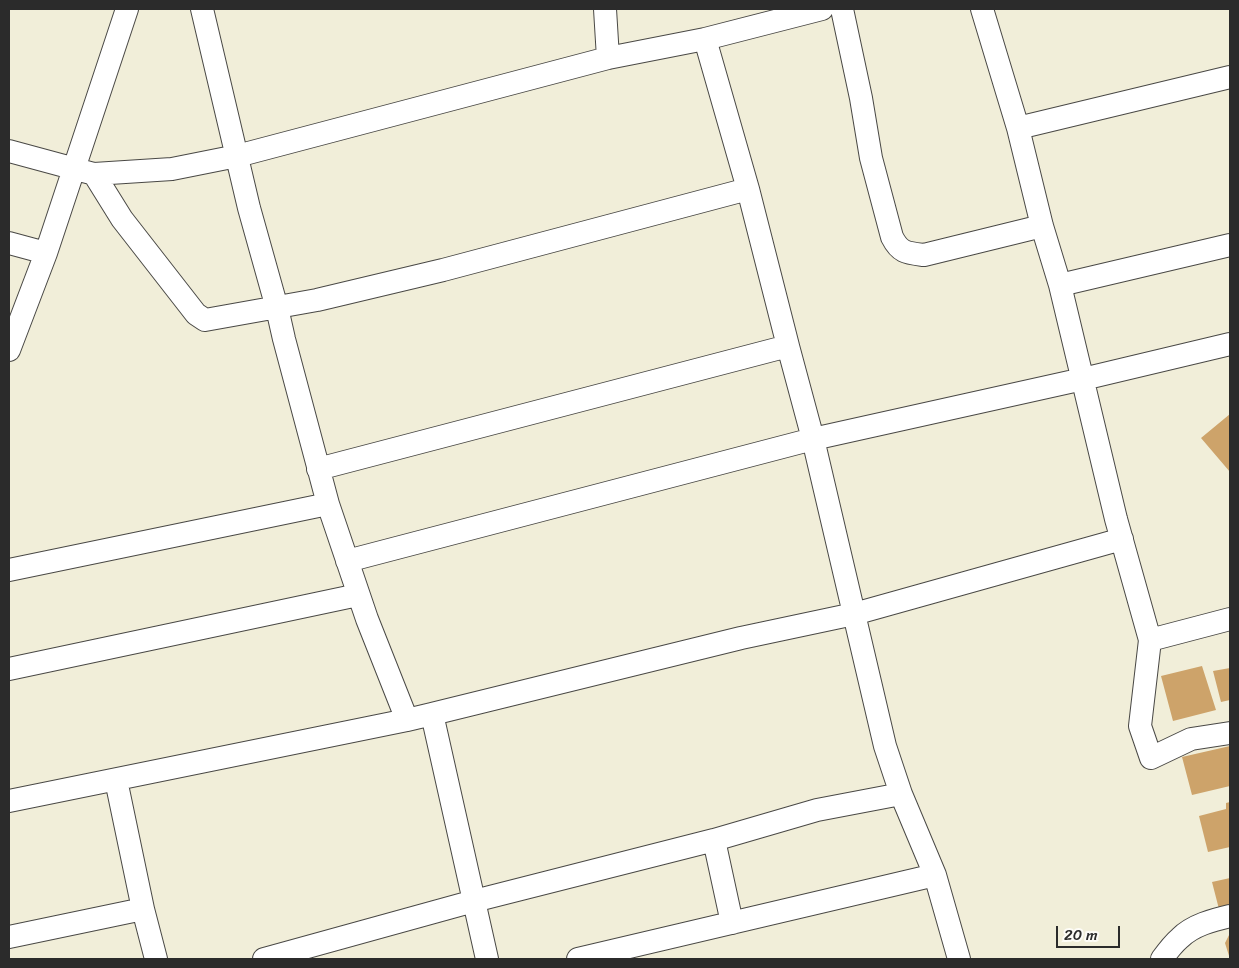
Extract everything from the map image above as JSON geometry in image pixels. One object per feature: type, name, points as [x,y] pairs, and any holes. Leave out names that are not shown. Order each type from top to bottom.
[{"type":"street","points":[[9,350],[46,253],[85,172],[127,9]]},
{"type":"street","points":[[202,9],[255,232],[277,308],[328,504],[358,595],[407,720]]},
{"type":"street","points":[[605,9],[608,58]]},
{"type":"street","points":[[9,151],[85,172],[172,169],[237,156],[608,58],[705,39],[822,9]]},
{"type":"street","points":[[842,9],[861,98],[871,158],[892,237],[896,245],[906,253],[924,255],[1042,226]]},
{"type":"street","points":[[982,9],[1018,128],[1042,226],[1060,285],[1122,540],[1150,640],[1140,726],[1151,758],[1191,739],[1230,733]]},
{"type":"street","points":[[705,39],[748,189],[813,439],[885,746],[901,794],[936,875],[959,959]]},
{"type":"street","points":[[1018,128],[1230,77]]},
{"type":"street","points":[[85,172],[200,318],[210,319],[317,300],[443,270],[748,189]]},
{"type":"street","points":[[9,243],[46,253]]},
{"type":"street","points":[[1060,285],[1230,245]]},
{"type":"street","points":[[347,561],[813,439],[1230,344]]},
{"type":"street","points":[[318,469],[788,346]]},
{"type":"street","points":[[9,570],[328,504]]},
{"type":"street","points":[[9,801],[407,720],[741,638],[854,614],[1122,540]]},
{"type":"street","points":[[9,669],[358,595]]},
{"type":"street","points":[[1150,640],[1230,619]]},
{"type":"street","points":[[432,714],[487,959]]},
{"type":"street","points":[[116,780],[156,959]]},
{"type":"street","points":[[264,959],[474,901],[714,840],[817,810],[901,794]]},
{"type":"street","points":[[714,840],[732,923]]},
{"type":"street","points":[[578,959],[936,875]]},
{"type":"street","points":[[9,938],[144,909]]},
{"type":"street","points":[[1162,959],[1180,938],[1194,928],[1210,921],[1230,916]]},
{"type":"building","points":[[1230,414],[1230,472],[1201,438]]},
{"type":"building","points":[[1202,666],[1216,710],[1173,721],[1161,676]]},
{"type":"building","points":[[1230,668],[1230,700],[1221,702],[1213,671]]},
{"type":"building","points":[[1230,746],[1230,786],[1192,795],[1182,757]]},
{"type":"building","points":[[1230,802],[1230,847],[1208,852],[1199,816],[1226,809],[1226,803]]},
{"type":"building","points":[[1230,878],[1230,910],[1220,913],[1212,882]]},
{"type":"building","points":[[1230,933],[1230,959],[1225,943]]}]
